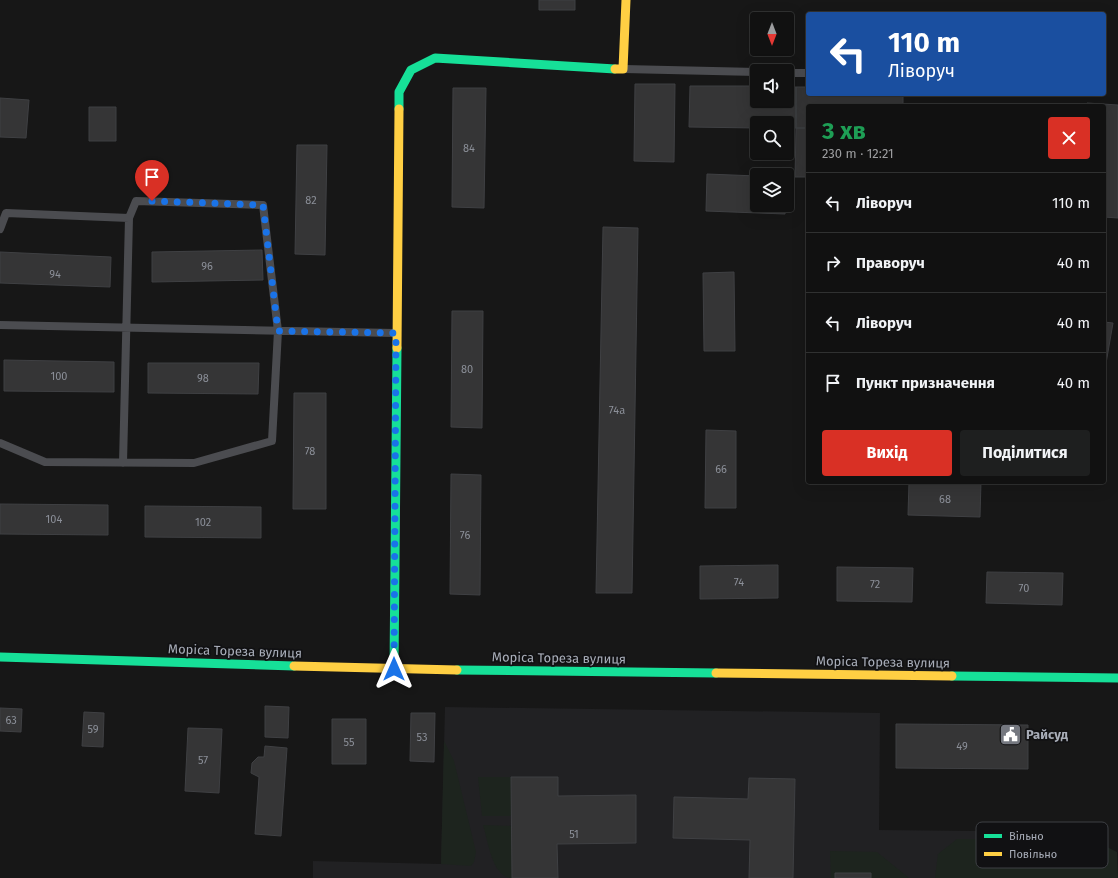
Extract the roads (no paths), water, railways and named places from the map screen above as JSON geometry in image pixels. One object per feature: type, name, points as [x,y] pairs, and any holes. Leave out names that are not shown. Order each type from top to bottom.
[{"type":"street","points":[[394,669],[399,92],[411,70],[435,58],[624,69],[626,0]]},
{"type":"street","name":"Моріса Тореза вулиця","points":[[0,657],[394,669],[1118,678]]},
{"type":"lane","points":[[624,69],[750,72]]},
{"type":"lane","points":[[794,73],[806,73]]},
{"type":"lane","points":[[0,443],[45,462],[123,463],[194,463],[272,441],[278,331],[263,205],[136,201],[128,218],[123,463]]},
{"type":"lane","points":[[0,229],[6,213],[128,218]]},
{"type":"lane","points":[[0,325],[396,333]]},
{"type":"place","name":"Райсуд","points":[[1011,734]]}]
